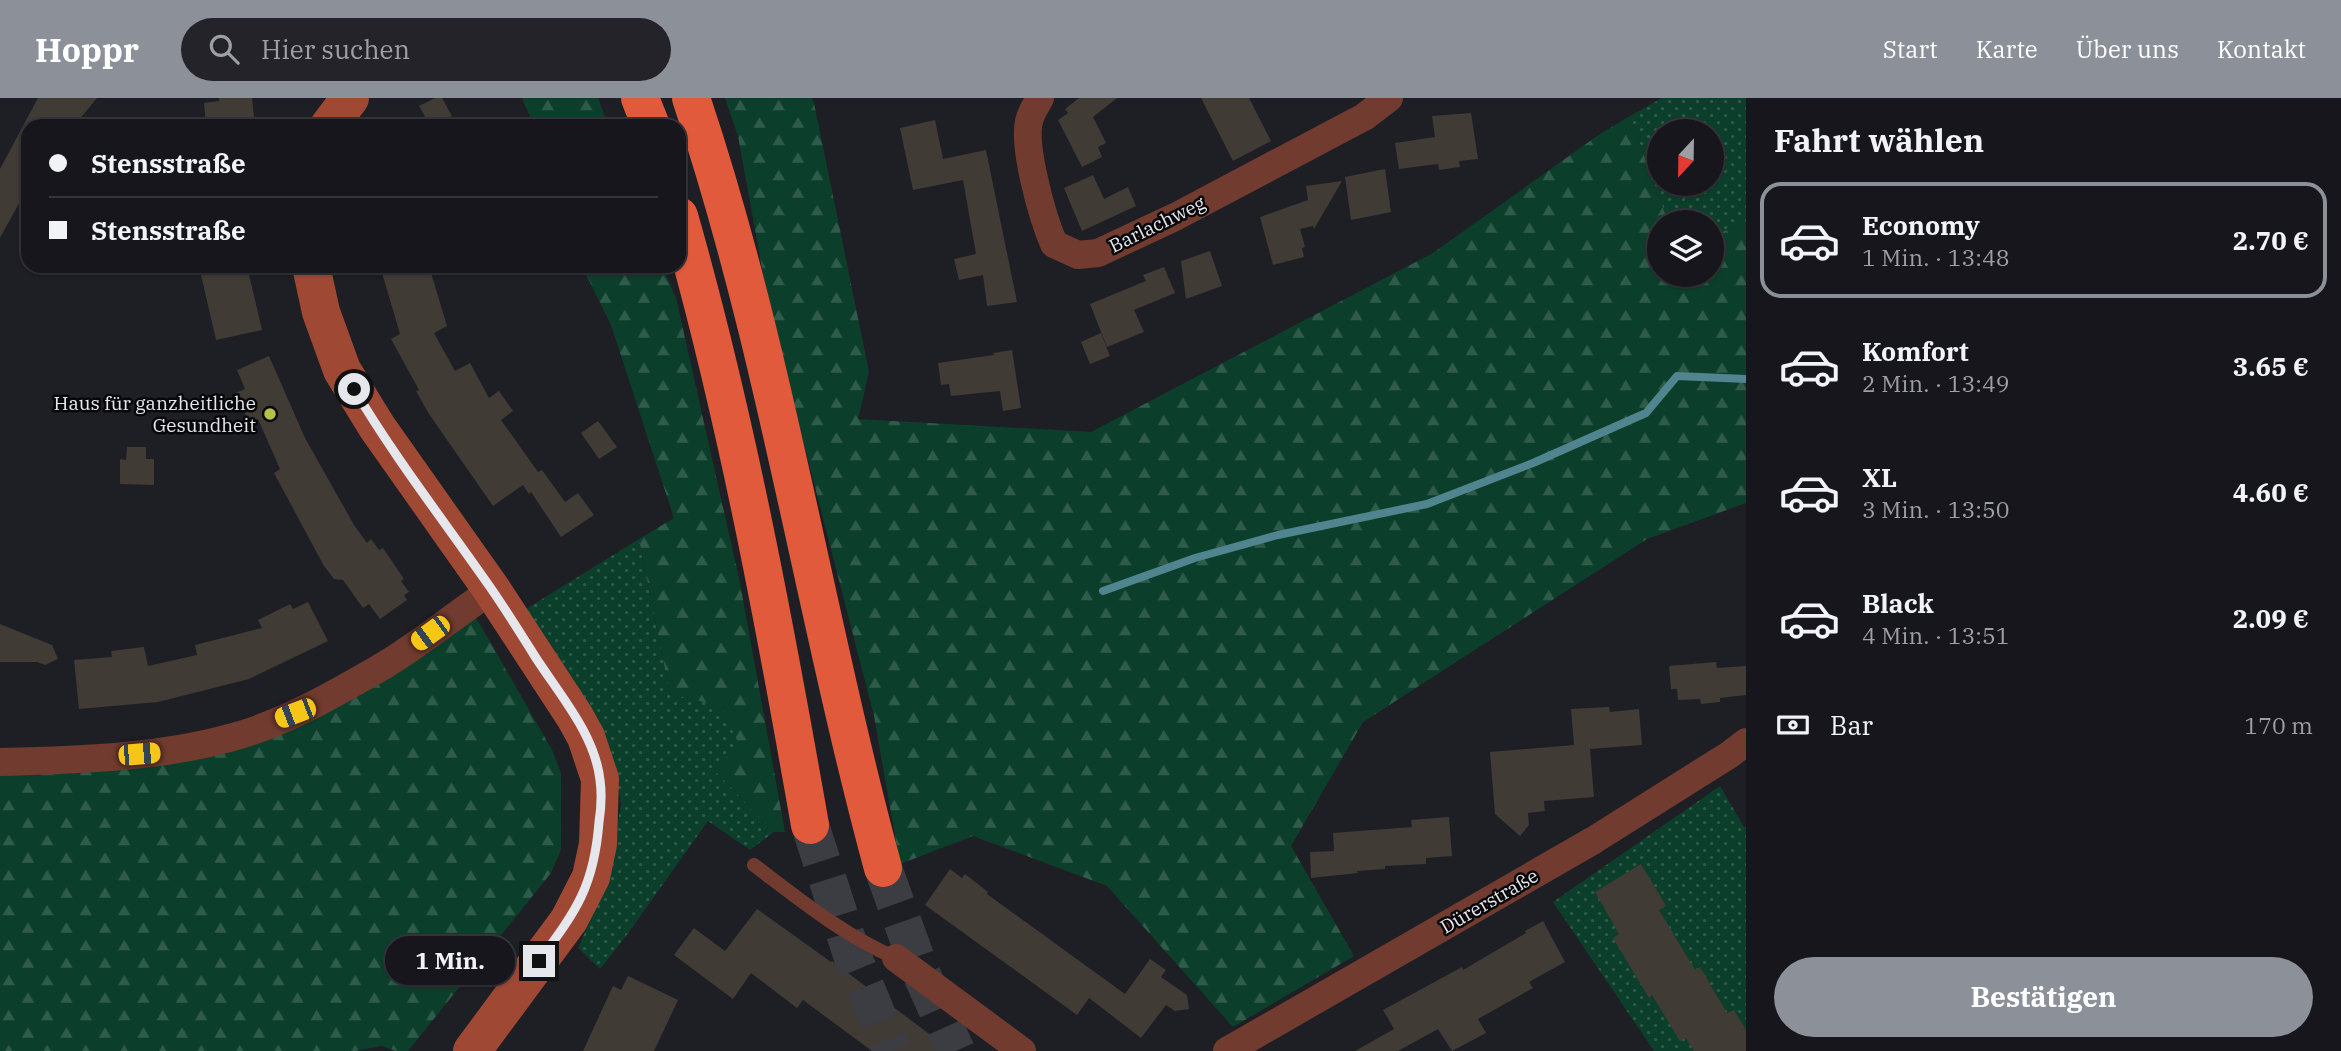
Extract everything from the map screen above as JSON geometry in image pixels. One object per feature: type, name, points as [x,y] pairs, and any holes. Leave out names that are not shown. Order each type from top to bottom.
[{"type":"highway","points":[[640,98],[648,119]]},
{"type":"highway","points":[[691,98],[733,235],[854,760],[883,868]]},
{"type":"highway","points":[[686,244],[735,436],[774,621],[810,825]]},
{"type":"street","name":"Barlachweg","points":[[1040,98],[1029,119],[1028,136],[1044,221],[1054,244],[1078,256],[1098,253],[1175,217],[1363,117],[1389,98]]},
{"type":"street","points":[[313,273],[321,312],[342,370],[377,427],[492,590],[586,737],[600,779],[598,844],[591,877],[578,906],[472,1051]]},
{"type":"street","points":[[0,762],[70,760],[162,752],[234,737],[295,713],[385,665],[492,590]]},
{"type":"street","name":"Dürerstraße","points":[[1227,1051],[1594,840],[1718,762],[1746,741]]},
{"type":"street","points":[[896,958],[1022,1051]]},
{"type":"lane","points":[[754,865],[817,912],[871,947],[896,958]]},
{"type":"green space","points":[[522,98],[598,98],[606,119],[531,119]]},
{"type":"green space","points":[[725,98],[812,98],[869,372],[858,419],[1091,432],[1433,253],[1597,136],[1630,116],[1647,163],[1647,196],[1659,196],[1664,210],[1647,210],[1647,287],[1724,287],[1724,231],[1746,224],[1746,503],[1647,539],[1363,722],[1291,846],[1354,956],[1233,1027],[1107,886],[973,836],[900,864],[874,716],[770,312],[738,136]]},
{"type":"green space","points":[[1662,98],[1746,98],[1746,224],[1724,231],[1724,210],[1664,210],[1659,196],[1724,196],[1724,119],[1647,119],[1647,163],[1630,116]]},
{"type":"green space","points":[[585,273],[665,273],[676,298],[740,583],[785,832],[774,832],[716,772],[738,742],[721,706],[670,694],[639,539],[674,518],[611,325]]},
{"type":"green space","points":[[639,539],[670,694],[721,705],[739,742],[716,772],[774,832],[750,850],[708,821],[600,969],[578,948],[609,877],[621,803],[610,749],[523,611]]},
{"type":"green space","points":[[474,614],[552,750],[561,773],[561,850],[551,873],[408,1051],[396,1051],[382,1046],[355,1051],[0,1051],[0,774],[234,750]]},
{"type":"green space","points":[[1720,786],[1746,827],[1746,1051],[1654,1051],[1553,902]]},
{"type":"building","points":[[38,98],[97,98],[80,119],[27,119]]},
{"type":"building","points":[[219,98],[252,98],[254,119],[205,119],[204,103],[219,101]]},
{"type":"building","points":[[435,98],[442,98],[452,116],[445,119],[426,119],[419,106]]},
{"type":"building","points":[[1079,98],[1117,98],[1093,117],[1106,143],[1098,147],[1102,157],[1082,167],[1058,120],[1068,113],[1065,109]]},
{"type":"building","points":[[1201,98],[1249,98],[1271,141],[1233,161]]},
{"type":"building","points":[[1471,113],[1478,159],[1459,161],[1460,167],[1439,170],[1438,164],[1399,169],[1395,143],[1435,137],[1432,116]]},
{"type":"building","points":[[935,120],[943,159],[986,150],[1017,302],[987,306],[983,275],[959,280],[954,259],[976,254],[963,180],[913,190],[900,128]]},
{"type":"building","points":[[21,130],[21,200],[0,238],[0,169]]},
{"type":"building","points":[[1385,169],[1391,212],[1351,220],[1345,177]]},
{"type":"building","points":[[1093,175],[1104,199],[1128,187],[1136,206],[1082,231],[1064,188]]},
{"type":"building","points":[[1342,181],[1314,229],[1313,226],[1300,229],[1305,247],[1302,248],[1304,257],[1273,265],[1260,217],[1308,200],[1306,186]]},
{"type":"building","points":[[1210,251],[1222,286],[1186,299],[1181,261]]},
{"type":"building","points":[[1164,267],[1175,293],[1134,310],[1144,332],[1107,347],[1090,304],[1146,281],[1143,275]]},
{"type":"building","points":[[201,273],[249,273],[262,330],[216,340]]},
{"type":"building","points":[[382,273],[431,273],[447,326],[434,333],[455,371],[470,363],[489,398],[499,391],[513,411],[501,420],[538,472],[542,470],[565,502],[578,493],[594,515],[561,537],[531,492],[529,494],[523,485],[493,506],[416,391],[419,390],[391,339],[400,334]]},
{"type":"building","points":[[1101,333],[1110,356],[1090,364],[1081,342]]},
{"type":"building","points":[[1012,350],[1021,408],[1003,411],[1000,391],[951,396],[949,384],[941,385],[938,363]]},
{"type":"building","points":[[269,356],[305,438],[354,525],[367,543],[371,539],[379,550],[383,548],[404,579],[401,581],[409,592],[404,595],[407,600],[380,619],[369,604],[363,608],[343,580],[334,579],[324,566],[274,473],[280,469],[258,419],[249,423],[236,393],[245,389],[237,370]]},
{"type":"building","points":[[598,421],[617,447],[599,459],[581,433]]},
{"type":"building","points":[[127,447],[146,447],[146,459],[154,459],[154,485],[120,484],[120,459],[126,460]]},
{"type":"building","points":[[308,602],[328,641],[249,679],[158,702],[79,709],[74,660],[112,657],[111,651],[144,647],[148,666],[197,655],[195,645],[262,628],[258,620],[290,604],[293,609]]},
{"type":"building","points":[[0,624],[52,645],[58,659],[45,665],[37,662],[0,662]]},
{"type":"building","points":[[1716,662],[1717,668],[1746,666],[1746,695],[1720,698],[1720,702],[1701,704],[1700,699],[1678,700],[1677,689],[1671,689],[1669,666]]},
{"type":"building","points":[[1609,707],[1610,712],[1639,709],[1642,745],[1590,749],[1594,797],[1544,801],[1545,811],[1528,813],[1529,825],[1520,836],[1495,814],[1490,752],[1574,745],[1571,709]]},
{"type":"building","points":[[1449,817],[1452,856],[1426,858],[1426,864],[1385,866],[1385,869],[1311,878],[1310,852],[1334,851],[1333,833],[1412,827],[1411,820]]},
{"type":"building","points":[[1641,864],[1666,906],[1659,910],[1695,970],[1700,967],[1727,1013],[1734,1010],[1746,1030],[1746,1051],[1694,1051],[1686,1038],[1680,1041],[1652,995],[1649,998],[1613,938],[1619,934],[1595,892]]},
{"type":"building","points":[[950,869],[962,878],[965,874],[988,892],[987,894],[1125,994],[1150,959],[1166,970],[1161,977],[1187,995],[1189,1009],[1175,1011],[1166,1005],[1141,1038],[1089,998],[1077,1015],[925,905]]},
{"type":"building","points":[[757,909],[832,961],[952,1051],[872,1051],[803,1000],[797,1008],[751,973],[733,999],[674,955],[694,928],[725,951]]},
{"type":"building","points":[[1543,921],[1565,962],[1529,982],[1533,988],[1478,1019],[1486,1033],[1452,1051],[1438,1029],[1398,1051],[1355,1051],[1394,1029],[1383,1010],[1462,967],[1463,970]]},
{"type":"building","points":[[628,976],[678,1000],[654,1051],[583,1051],[613,986],[621,990]]},
{"type":"waterway","points":[[1103,591],[1195,558],[1278,535],[1427,504],[1533,463],[1646,413],[1677,376],[1746,379]]},
{"type":"tunnel","points":[[810,825],[852,955],[892,1051]]},
{"type":"tunnel","points":[[883,868],[921,973],[956,1051]]},
{"type":"place","name":"Haus für ganzheitliche Gesundheit","points":[[270,414]]},
{"type":"route","points":[[354,389],[377,427],[492,590],[575,717],[595,759],[600,779],[601,804],[598,844],[591,877],[578,906],[539,961]]}]
